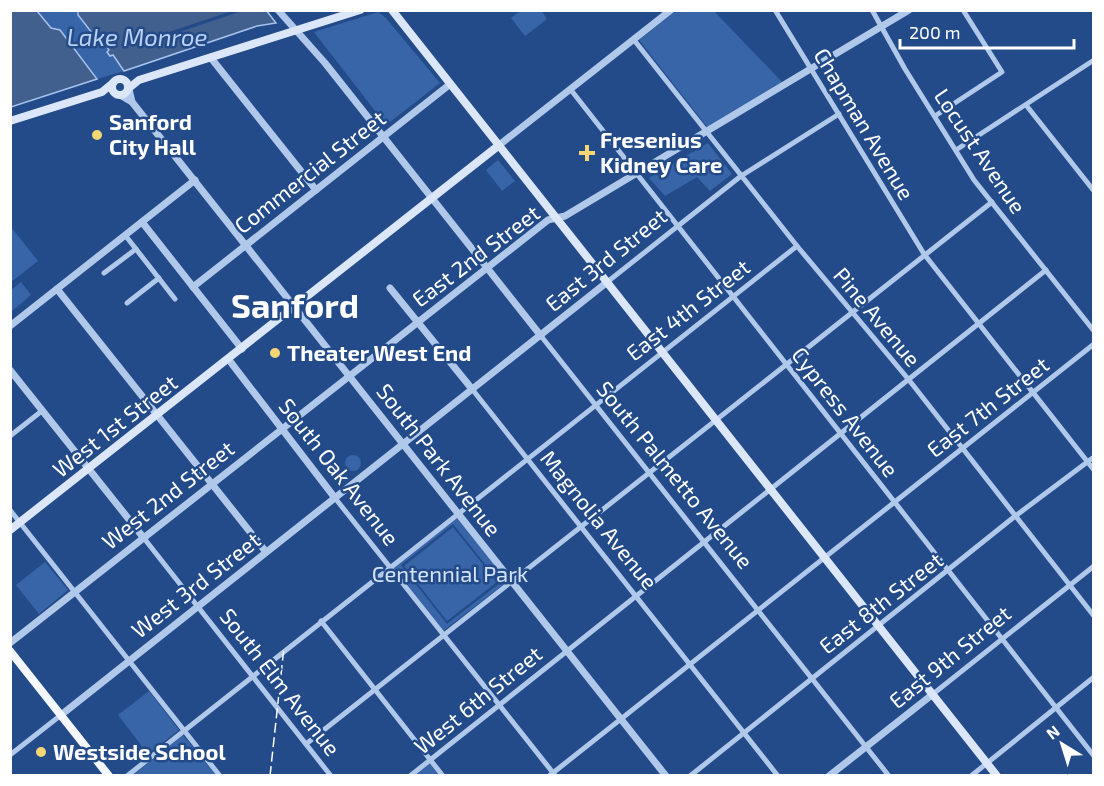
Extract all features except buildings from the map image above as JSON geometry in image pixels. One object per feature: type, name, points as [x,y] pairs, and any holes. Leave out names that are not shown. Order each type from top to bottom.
[{"type":"main road","points":[[10,121],[102,92],[119,78],[139,80],[360,10]]},
{"type":"main road","points":[[392,10],[997,776]]},
{"type":"main road","points":[[125,79],[129,89]]},
{"type":"main road","points":[[102,92],[118,94],[129,89],[139,80]]},
{"type":"main road","points":[[112,83],[118,94]]},
{"type":"main road","name":"West 1st Street","points":[[10,530],[242,350],[498,146]]},
{"type":"main road","points":[[10,651],[109,776]]},
{"type":"street","name":"South Palmetto Avenue","points":[[278,10],[384,137],[889,776]]},
{"type":"street","points":[[498,146],[671,10]]},
{"type":"street","name":"Chapman Avenue","points":[[775,10],[924,255],[1094,470]]},
{"type":"street","name":"Locust Avenue","points":[[872,10],[974,180],[1094,331]]},
{"type":"street","name":"East 2nd Street","points":[[349,375],[548,220],[565,216],[909,10]]},
{"type":"street","points":[[935,116],[1002,72],[963,10]]},
{"type":"street","name":"Pine Avenue","points":[[634,40],[796,246],[909,380],[1014,517],[1094,616]]},
{"type":"street","points":[[211,58],[316,190]]},
{"type":"street","points":[[956,150],[1094,60]]},
{"type":"street","name":"Commercial Street","points":[[193,288],[449,85]]},
{"type":"street","points":[[129,89],[132,102]]},
{"type":"street","name":"Cypress Avenue","points":[[570,90],[1057,706],[1094,756]]},
{"type":"street","points":[[118,94],[132,102]]},
{"type":"street","name":"South Park Avenue","points":[[132,102],[666,776]]},
{"type":"street","points":[[1026,105],[1094,191]]},
{"type":"street","name":"East 3rd Street","points":[[404,444],[741,176],[839,114]]},
{"type":"street","points":[[10,326],[195,180]]},
{"type":"street","points":[[306,744],[992,202]]},
{"type":"street","points":[[142,222],[242,350]]},
{"type":"street","points":[[125,235],[175,299]]},
{"type":"street","name":"East 4th Street","points":[[127,776],[796,246]]},
{"type":"street","points":[[104,273],[136,249]]},
{"type":"street","name":"West 6th Street","points":[[410,776],[1046,270]]},
{"type":"street","points":[[127,303],[159,278]]},
{"type":"street","name":"Magnolia Avenue","points":[[390,288],[527,457],[778,776]]},
{"type":"street","points":[[57,289],[266,552]]},
{"type":"street","name":"East 7th Street","points":[[552,775],[1094,344]]},
{"type":"street","name":"South Oak Avenue","points":[[229,360],[552,775]]},
{"type":"street","name":"South Elm Avenue","points":[[10,370],[331,776]]},
{"type":"street","name":"West 2nd Street","points":[[10,643],[349,375]]},
{"type":"street","points":[[10,436],[43,410]]},
{"type":"street","name":"West 3rd Street","points":[[10,755],[404,444]]},
{"type":"street","name":"East 8th Street","points":[[690,776],[1014,517],[1094,457]]},
{"type":"street","points":[[10,510],[220,776]]},
{"type":"street","name":"East 9th Street","points":[[830,776],[1094,566]]},
{"type":"street","points":[[321,621],[443,776]]},
{"type":"street","points":[[971,776],[1094,677]]},
{"type":"green space","points":[[541,10],[547,19],[525,36],[511,18],[520,11]]},
{"type":"green space","points":[[37,11],[78,11],[78,15],[103,47],[105,45],[109,50],[107,52],[113,55],[124,71],[97,79],[58,29],[51,28]]},
{"type":"green space","points":[[676,11],[714,11],[783,83],[708,128],[639,40]]},
{"type":"green space","points":[[378,12],[385,17],[440,83],[386,125],[314,32]]},
{"type":"green space","points":[[708,143],[732,174],[710,191],[697,177],[665,196],[649,178]]},
{"type":"green space","points":[[498,160],[515,181],[502,191],[486,170]]},
{"type":"green space","points":[[11,227],[38,261],[11,282]]},
{"type":"green space","points":[[21,282],[31,295],[11,312],[11,290]]},
{"type":"green space","points":[[353,455],[361,463],[353,471],[345,463]]},
{"type":"green space","points":[[458,517],[508,581],[443,631],[394,567]],"holes":[[[453,524],[500,583],[447,624],[401,565]]]},
{"type":"green space","name":"Centennial Park","points":[[453,527],[497,582],[447,621],[404,566]]},
{"type":"green space","points":[[45,562],[68,590],[39,614],[16,585]]},
{"type":"green space","points":[[149,691],[179,730],[148,754],[118,715]]},
{"type":"green space","points":[[183,735],[216,775],[132,776]]},
{"type":"green space","points":[[430,763],[440,776],[415,776]]},
{"type":"water","name":"Lake Monroe","points":[[11,10],[37,11],[51,28],[60,30],[97,79],[11,107]]},
{"type":"water","name":"Lake Monroe","points":[[78,10],[266,10],[276,23],[257,26],[124,71],[113,55],[110,56],[107,52],[109,50],[106,45],[103,47],[78,15]]},
{"type":"pier","points":[[235,10],[242,11],[153,41],[151,38]]},
{"type":"railway","points":[[270,776],[284,647]]},
{"type":"place","name":"Sanford City Hall","points":[[97,135]]},
{"type":"place","name":"Fresenius Kidney Care","points":[[587,153]]},
{"type":"place","name":"Theater West End","points":[[275,353]]},
{"type":"place","name":"Westside School","points":[[41,752]]},
{"type":"district","name":"Sanford","points":[[295,306]]}]
